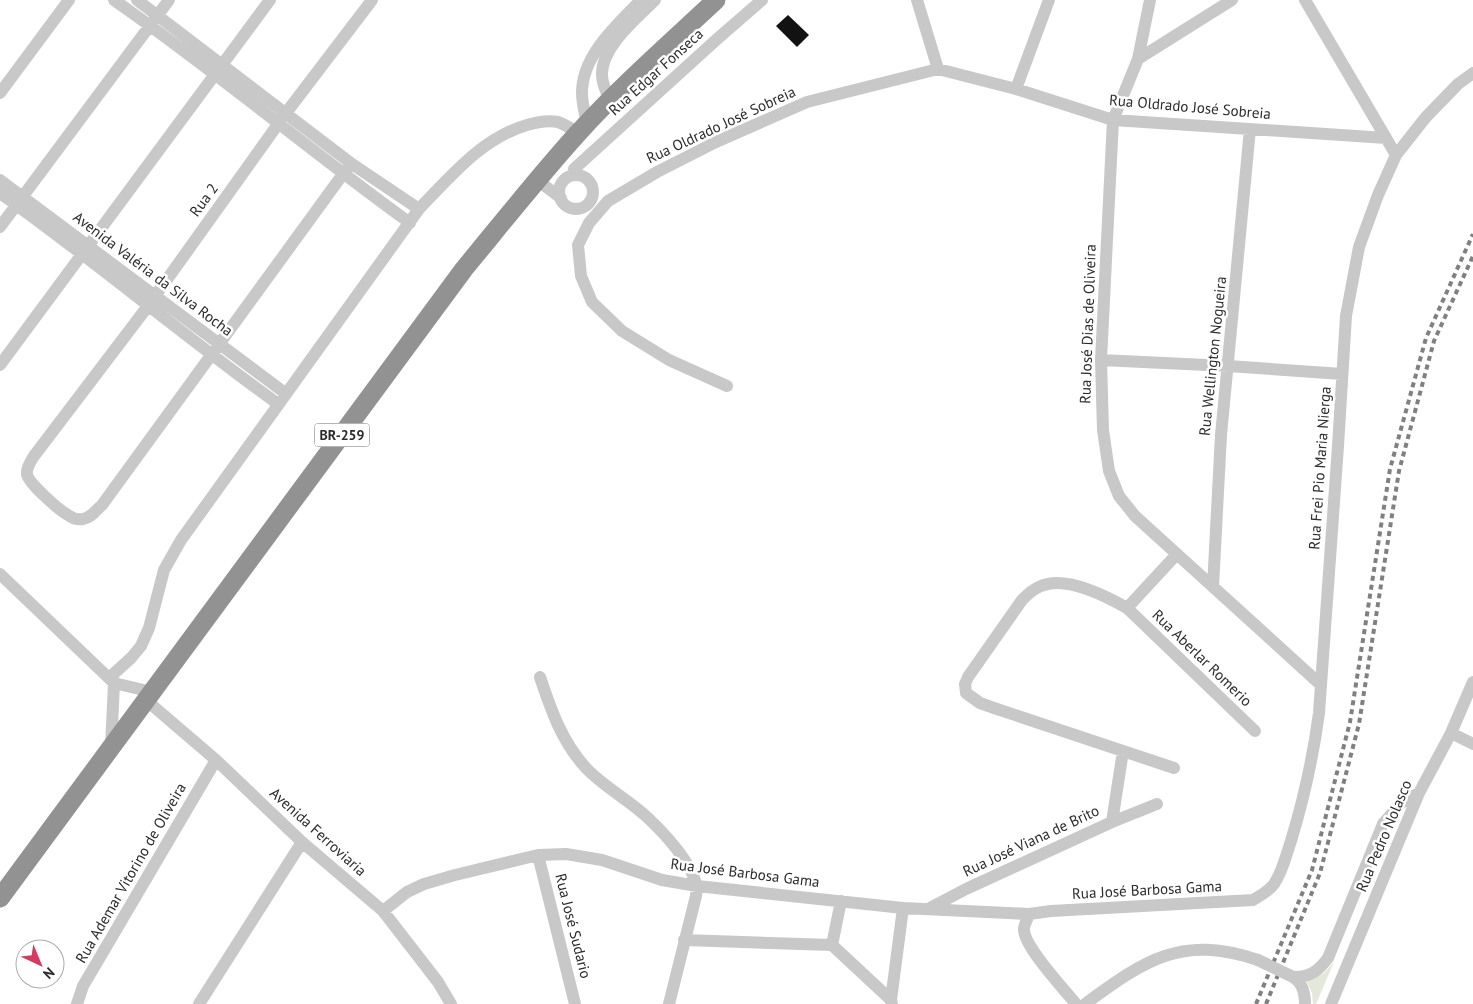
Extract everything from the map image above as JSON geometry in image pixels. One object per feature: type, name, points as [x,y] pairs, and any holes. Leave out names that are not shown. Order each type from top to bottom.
[{"type":"highway","name":"BR-259","points":[[0,898],[464,269],[582,128],[716,0]]},
{"type":"street","points":[[0,93],[69,0]]},
{"type":"street","points":[[114,0],[154,20],[222,65],[283,117],[343,174],[410,223]]},
{"type":"street","points":[[137,0],[154,20],[215,75],[283,117],[419,209]]},
{"type":"street","points":[[0,227],[169,0]]},
{"type":"street","points":[[0,365],[270,0]]},
{"type":"street","name":"Rua 2","points":[[211,355],[102,505],[92,515],[84,519],[76,519],[68,515],[30,481],[26,473],[28,465],[34,456],[151,301],[283,117],[372,0]]},
{"type":"street","points":[[111,748],[111,680],[141,646],[149,628],[155,598],[164,570],[181,540],[419,209],[468,160],[491,141],[519,127],[540,121],[558,122],[582,128],[582,92],[592,57],[603,41],[641,0]]},
{"type":"street","points":[[610,100],[605,89],[602,74],[604,59],[613,44],[628,26],[655,0]]},
{"type":"street","name":"Rua Edgar Fonseca","points":[[577,172],[716,40],[762,0]]},
{"type":"street","points":[[917,0],[938,69]]},
{"type":"street","points":[[1016,89],[1049,0]]},
{"type":"street","name":"Rua José Dias de Oliveira","points":[[1150,0],[1138,59],[1113,120],[1101,360],[1103,430],[1109,471],[1120,496],[1135,516],[1321,685]]},
{"type":"street","points":[[1138,59],[1232,0]]},
{"type":"street","points":[[1305,0],[1396,155]]},
{"type":"street","name":"Rua Oldrado José Sobreia","points":[[727,386],[669,360],[622,331],[592,302],[581,276],[578,245],[589,223],[608,201],[657,172],[716,142],[807,102],[938,69],[1016,89],[1113,120],[1386,138]]},
{"type":"street","name":"Rua Frei Pio Maria Nierga","points":[[1265,894],[1274,884],[1282,869],[1308,782],[1314,750],[1321,685],[1346,316],[1359,247],[1396,155],[1426,117],[1458,84],[1473,73]]},
{"type":"street","name":"Rua Wellington Nogueira","points":[[1213,587],[1221,435],[1250,129]]},
{"type":"street","points":[[558,157],[586,177],[593,187],[608,201]]},
{"type":"street","points":[[211,355],[352,164]]},
{"type":"street","points":[[561,198],[562,183],[577,172]]},
{"type":"street","name":"Avenida Valéria da Silva Rocha","points":[[0,180],[19,201],[151,301],[211,355],[278,404]]},
{"type":"street","points":[[537,180],[589,223]]},
{"type":"street","points":[[572,208],[578,208],[589,203],[592,198],[593,187]]},
{"type":"street","name":"Avenida Valéria da Silva Rocha","points":[[0,193],[19,201]]},
{"type":"street","name":"Avenida Valéria da Silva Rocha","points":[[151,301],[219,344],[286,393]]},
{"type":"street","points":[[1101,360],[1342,374]]},
{"type":"street","points":[[1127,608],[1176,554]]},
{"type":"street","points":[[0,574],[111,680],[149,696]]},
{"type":"street","name":"Rua Aberlar Romerio","points":[[1123,751],[980,703],[966,693],[964,688],[968,676],[1022,600],[1043,584],[1056,583],[1080,587],[1107,597],[1127,608],[1255,732]]},
{"type":"street","points":[[540,677],[551,712],[567,744],[586,768],[654,824],[684,860],[697,886],[669,1004]]},
{"type":"street","name":"Rua Pedro Nolasco","points":[[1333,1003],[1419,793],[1451,733],[1473,682]]},
{"type":"street","name":"Avenida Ferroviaria","points":[[149,696],[302,842],[383,911],[438,982],[451,1004]]},
{"type":"street","points":[[1451,733],[1473,744]]},
{"type":"street","points":[[1123,751],[1174,768]]},
{"type":"street","name":"Rua José Viana de Brito","points":[[928,909],[966,889],[1112,822],[1123,751]]},
{"type":"street","name":"Rua Ademar Vitorino de Oliveira","points":[[77,1004],[83,986],[216,760]]},
{"type":"street","points":[[1292,976],[1308,976],[1328,958],[1383,824],[1393,810],[1419,793]]},
{"type":"street","points":[[1112,822],[1156,804]]},
{"type":"street","points":[[199,1004],[302,842]]},
{"type":"street","name":"Rua José Barbosa Gama","points":[[383,911],[407,892],[424,884],[538,856],[566,854],[584,856],[662,880],[697,886],[903,908],[1029,914],[1068,910],[1239,902],[1253,900],[1265,894]]},
{"type":"street","name":"Rua José Sudario","points":[[538,856],[575,1004]]},
{"type":"street","points":[[832,945],[841,901]]},
{"type":"street","points":[[892,1002],[903,908]]},
{"type":"street","points":[[1029,914],[1024,929],[1027,941],[1076,1004]]},
{"type":"street","points":[[684,940],[832,945],[892,1002]]},
{"type":"street","points":[[1085,1004],[1138,967],[1163,956],[1190,950],[1230,952],[1258,960],[1292,976],[1302,986],[1305,1004]]},
{"type":"shaded area","points":[[1334,962],[1316,1004],[1313,1004],[1312,993],[1307,982],[1324,973]]},
{"type":"building","points":[[788,15],[809,35],[797,47],[776,26]]},
{"type":"railway","points":[[1256,1004],[1312,870],[1350,722],[1390,469],[1426,338],[1473,234]]},
{"type":"railway","points":[[1266,1004],[1320,873],[1359,724],[1399,471],[1434,341],[1473,256]]}]
